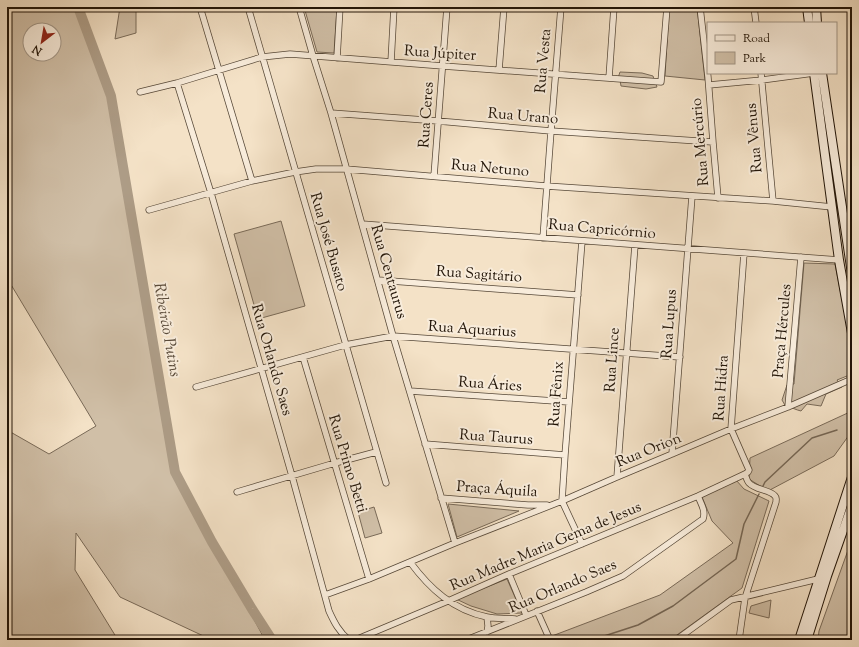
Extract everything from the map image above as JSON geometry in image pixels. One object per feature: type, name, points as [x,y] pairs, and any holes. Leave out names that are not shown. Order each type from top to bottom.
[{"type":"main road","points":[[808,7],[809,22]]},
{"type":"main road","points":[[816,7],[817,22]]},
{"type":"main road","points":[[814,74],[839,260],[852,333]]},
{"type":"main road","points":[[822,74],[852,274]]},
{"type":"main road","points":[[798,640],[852,477]]},
{"type":"main road","points":[[807,640],[852,505]]},
{"type":"street","points":[[200,7],[252,181]]},
{"type":"street","name":"Rua José Busato","points":[[248,7],[386,483]]},
{"type":"street","name":"Rua Centaurus","points":[[300,7],[393,336],[455,543]]},
{"type":"street","points":[[337,58],[340,7]]},
{"type":"street","points":[[391,62],[394,7]]},
{"type":"street","name":"Rua Ceres","points":[[434,176],[447,7]]},
{"type":"street","points":[[499,70],[504,7]]},
{"type":"street","name":"Rua Vesta","points":[[543,238],[550,131],[561,7]]},
{"type":"street","points":[[609,78],[614,7]]},
{"type":"street","name":"Rua Júpiter","points":[[140,92],[177,83],[262,57],[290,54],[661,82],[667,7]]},
{"type":"street","name":"Rua Mercúrio","points":[[700,7],[718,198]]},
{"type":"street","points":[[754,7],[756,22]]},
{"type":"street","name":"Rua Vênus","points":[[761,74],[773,201]]},
{"type":"street","points":[[708,84],[762,80],[807,74]]},
{"type":"street","name":"Rua Orlando Saes","points":[[177,83],[211,193],[329,611],[343,635],[349,640]]},
{"type":"street","name":"Rua Urano","points":[[331,113],[550,131],[713,142]]},
{"type":"street","name":"Rua Netuno","points":[[150,210],[252,181],[316,169],[346,169],[546,186],[773,201],[832,207]]},
{"type":"street","name":"Rua Lupus","points":[[672,454],[692,196]]},
{"type":"street","name":"Rua Capricórnio","points":[[362,224],[839,260]]},
{"type":"street","name":"Rua Fênix","points":[[582,241],[562,501],[582,544]]},
{"type":"street","name":"Rua Lince","points":[[617,477],[635,245]]},
{"type":"street","name":"Rua Hidra","points":[[744,253],[731,429],[749,470],[745,474]]},
{"type":"street","name":"Praça Hércules","points":[[788,407],[801,257]]},
{"type":"street","name":"Rua Sagitário","points":[[378,280],[578,294]]},
{"type":"street","name":"Rua Aquarius","points":[[196,387],[345,345],[393,336],[680,357]]},
{"type":"street","name":"Rua Primo Betti","points":[[303,357],[369,579]]},
{"type":"street","name":"Rua Orion","points":[[325,595],[369,579],[455,543],[528,515],[852,379]]},
{"type":"street","name":"Rua Áries","points":[[410,391],[569,402]]},
{"type":"street","name":"Rua Taurus","points":[[425,444],[565,455]]},
{"type":"street","points":[[237,492],[376,452]]},
{"type":"street","points":[[739,640],[745,598],[776,502],[776,497],[774,495],[749,483],[745,474]]},
{"type":"street","name":"Rua Madre Maria Gema de Jesus","points":[[355,640],[509,574],[698,496],[745,474]]},
{"type":"street","name":"Rua Orlando Saes","points":[[466,640],[623,576],[703,519],[705,515],[704,510],[698,496]]},
{"type":"street","name":"Praça Áquila","points":[[441,498],[528,505],[550,505]]},
{"type":"street","points":[[528,505],[528,515]]},
{"type":"street","points":[[410,562],[419,575],[432,589],[448,601],[463,609],[487,617],[517,619]]},
{"type":"street","points":[[509,574],[526,615]]},
{"type":"street","points":[[676,640],[731,600],[745,598],[818,579]]},
{"type":"street","points":[[537,611],[550,640]]},
{"type":"street","points":[[487,617],[487,632]]},
{"type":"green space","points":[[7,7],[77,7],[112,103],[175,472],[265,640],[212,640],[120,597],[76,533],[75,570],[118,640],[7,640],[7,430],[49,454],[96,426],[7,278]]},
{"type":"green space","points":[[120,7],[136,7],[136,33],[115,39]]},
{"type":"green space","points":[[304,7],[337,7],[334,53],[317,52]]},
{"type":"green space","points":[[669,7],[697,7],[705,80],[665,76]]},
{"type":"green space","points":[[620,72],[642,73],[653,76],[657,87],[646,89],[621,86],[618,78]]},
{"type":"green space","points":[[281,221],[305,306],[258,319],[234,234]]},
{"type":"green space","points":[[804,263],[835,264],[852,351],[852,374],[837,380],[842,387],[826,394],[821,406],[807,404],[801,411],[786,407],[782,400],[787,385],[794,384]]},
{"type":"green space","points":[[852,411],[852,431],[834,456],[768,491],[749,479],[750,458]]},
{"type":"green space","points":[[736,480],[744,489],[769,501],[742,588],[670,640],[554,640],[552,636],[660,595],[733,543],[712,521],[702,497]]},
{"type":"green space","points":[[448,504],[519,511],[457,537]]},
{"type":"green space","points":[[374,507],[382,533],[365,538],[358,512]]},
{"type":"green space","points":[[852,539],[852,640],[818,640],[819,631]]},
{"type":"green space","points":[[507,579],[522,613],[497,614],[471,606],[456,599]]},
{"type":"green space","points":[[771,600],[769,618],[749,613],[751,606]]},
{"type":"waterway","name":"Ribeirão Putins","points":[[78,7],[111,96],[175,472],[212,542],[272,640]]},
{"type":"waterway","points":[[763,486],[765,482],[812,438],[837,430]]},
{"type":"waterway","points":[[592,640],[638,625],[673,606],[736,559],[744,524],[759,494]]}]
